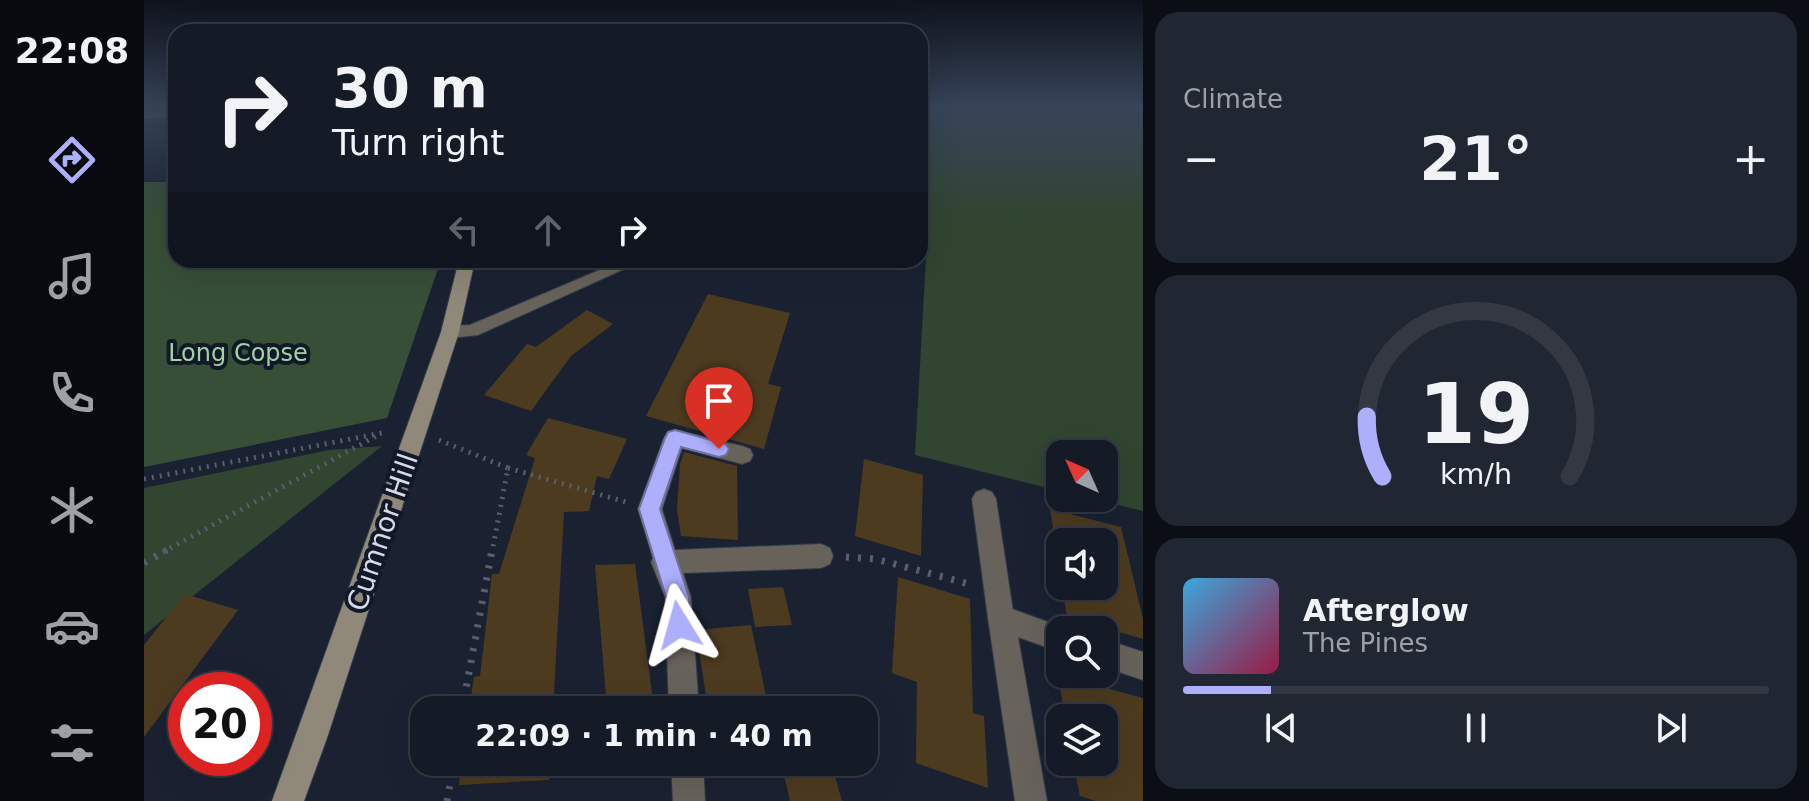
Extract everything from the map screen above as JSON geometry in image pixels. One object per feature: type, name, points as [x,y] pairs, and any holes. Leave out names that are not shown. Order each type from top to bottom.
[{"type":"street","name":"Cumnor Hill","points":[[288,801],[450,332],[465,268]]},
{"type":"street","points":[[450,332],[472,331],[618,268]]},
{"type":"street","points":[[683,696],[678,597],[664,562],[650,509],[675,438],[742,455]]},
{"type":"street","points":[[984,499],[998,605],[1031,801]]},
{"type":"street","points":[[664,562],[821,556]]},
{"type":"street","points":[[998,605],[1046,631]]},
{"type":"street","points":[[1118,658],[1143,666]]},
{"type":"street","points":[[688,776],[689,801]]},
{"type":"path","points":[[144,479],[383,433],[416,431],[508,468],[650,509]]},
{"type":"path","points":[[144,563],[383,433]]},
{"type":"path","points":[[465,696],[508,468]]},
{"type":"path","points":[[821,556],[876,559],[998,605]]},
{"type":"path","points":[[447,801],[451,776]]},
{"type":"green space","points":[[929,145],[1143,145],[1143,511],[1118,505],[1118,440],[1046,440],[1046,488],[915,455],[925,268],[928,268]]},
{"type":"green space","name":"Long Copse","points":[[144,182],[168,182],[168,268],[438,268],[387,418],[144,467]]},
{"type":"green space","points":[[382,446],[144,635],[144,488],[329,450]]},
{"type":"building","points":[[708,294],[790,313],[768,384],[781,387],[764,449],[646,416]]},
{"type":"building","points":[[587,310],[613,324],[571,356],[531,411],[484,395],[527,344],[536,347]]},
{"type":"building","points":[[548,418],[627,439],[609,479],[597,476],[589,511],[564,512],[554,696],[471,696],[474,677],[480,676],[492,574],[499,574],[535,458],[526,455]]},
{"type":"building","points":[[684,452],[737,466],[738,540],[681,536],[677,509],[680,464]]},
{"type":"building","points":[[864,459],[923,475],[921,556],[855,536]]},
{"type":"building","points":[[1050,512],[1121,527],[1143,619],[1143,639],[1118,632],[1118,616],[1067,616],[1064,600],[1118,600],[1118,528],[1053,528]]},
{"type":"building","points":[[635,564],[652,696],[606,696],[595,565]]},
{"type":"building","points":[[898,577],[970,599],[973,713],[984,716],[988,788],[916,763],[917,682],[892,673]]},
{"type":"building","points":[[783,587],[792,625],[755,627],[748,589]]},
{"type":"building","points":[[185,594],[238,610],[192,672],[168,672],[168,705],[144,737],[144,645]]},
{"type":"building","points":[[751,625],[766,696],[706,696],[696,630]]},
{"type":"building","points":[[1060,688],[1106,688],[1143,698],[1143,801],[1096,801],[1080,796],[1076,776],[1118,776],[1118,704],[1063,704]]},
{"type":"building","points":[[460,776],[549,776],[549,780],[459,785]]},
{"type":"building","points":[[784,776],[835,776],[842,801],[790,801]]},
{"type":"route","points":[[679,625],[678,597],[664,562],[650,509],[675,438],[719,449]]}]
